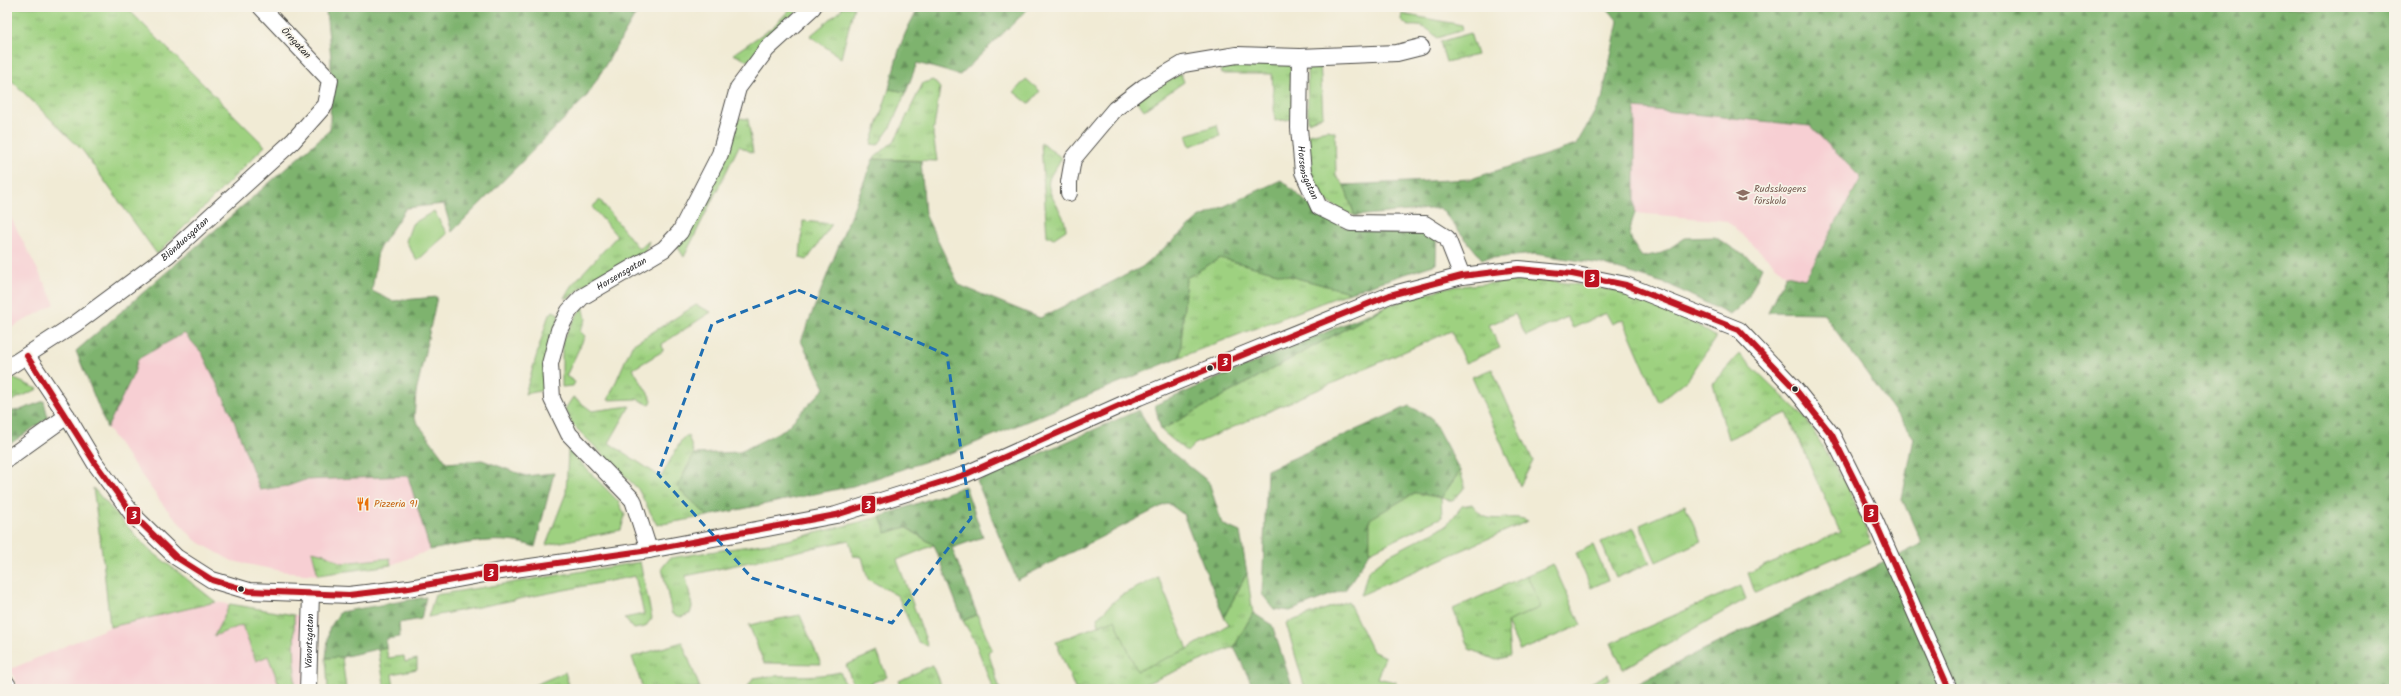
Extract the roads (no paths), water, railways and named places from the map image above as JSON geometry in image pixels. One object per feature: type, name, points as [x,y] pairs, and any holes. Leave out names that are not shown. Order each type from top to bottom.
[{"type":"street","name":"Örngatan","points":[[261,7],[330,80]]},
{"type":"street","name":"Horsensgatan","points":[[649,550],[632,500],[569,434],[552,399],[550,364],[559,330],[569,311],[582,297],[647,260],[664,248],[680,232],[720,154],[738,88],[767,49],[813,7]]},
{"type":"street","points":[[1069,192],[1073,159],[1115,109],[1157,80],[1184,64],[1237,55],[1300,57],[1397,53],[1421,47]]},
{"type":"street","name":"Horsensgatan","points":[[1300,57],[1299,128],[1303,172],[1319,207],[1351,223],[1425,224],[1448,238],[1462,276]]},
{"type":"street","name":"Blönduosgatan","points":[[7,368],[75,324],[168,255],[278,155],[325,104],[330,80]]},
{"type":"street","points":[[27,356],[67,416],[95,464],[133,515],[176,557],[212,580],[249,591],[349,594],[409,588],[501,571],[649,550],[836,515],[964,475],[1213,365],[1390,295],[1462,276],[1519,269],[1580,275],[1626,285],[1739,330],[1795,389],[1832,435],[1874,519],[1896,572],[1949,689]]},
{"type":"street","points":[[7,459],[67,416]]},
{"type":"street","name":"Vänortsgatan","points":[[308,689],[311,594]]},
{"type":"street","points":[[7,684],[9,689]]},
{"type":"place","name":"Rudsskogens förskola","points":[[1743,195]]},
{"type":"place","name":"Pizzeria 91","points":[[363,504]]}]
